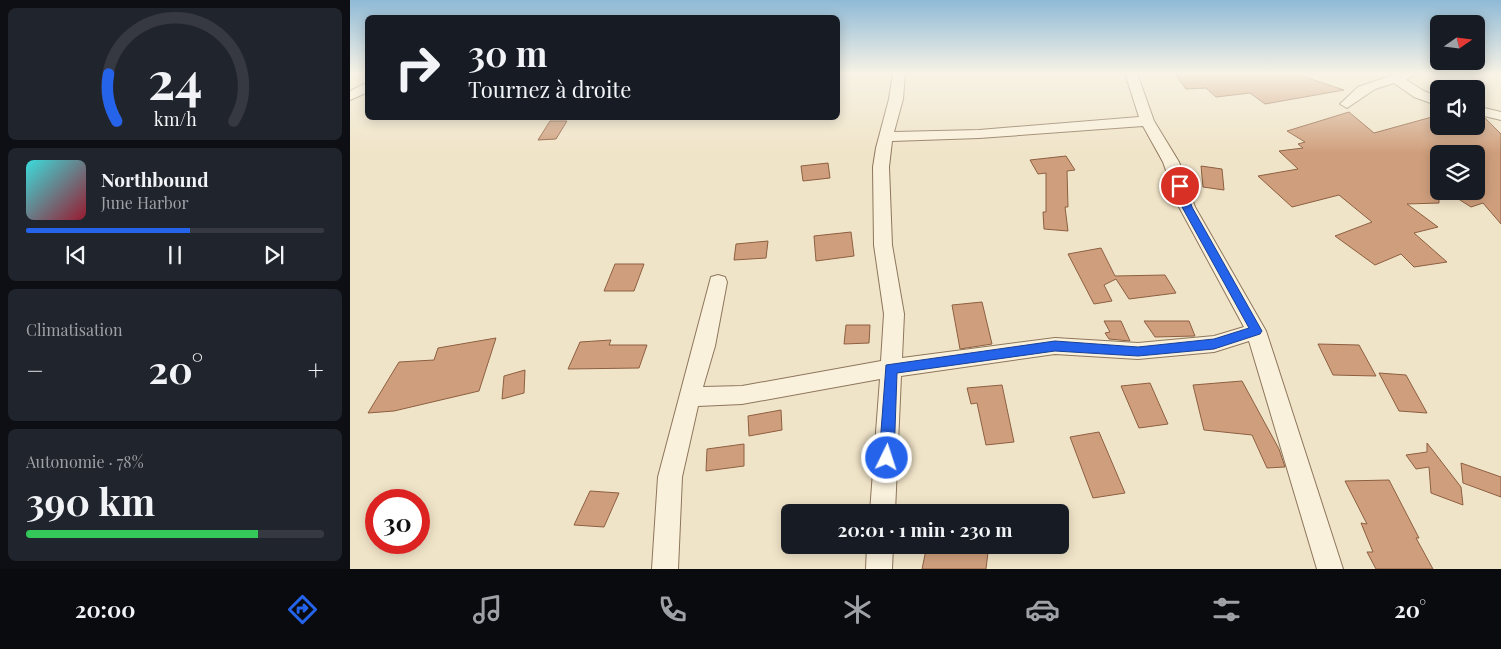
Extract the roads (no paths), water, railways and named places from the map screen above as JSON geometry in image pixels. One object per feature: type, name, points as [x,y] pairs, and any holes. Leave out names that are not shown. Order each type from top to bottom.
[{"type":"street","points":[[883,504],[894,314],[883,245],[881,167],[883,148],[896,100]]},
{"type":"street","points":[[1140,100],[1147,121],[1170,162],[1187,207],[1256,331],[1330,569]]},
{"type":"street","points":[[1347,104],[1350,100]]},
{"type":"street","points":[[1485,112],[1501,116]]},
{"type":"street","points":[[887,137],[979,134],[1147,121]]},
{"type":"street","points":[[665,569],[670,477],[689,397],[705,346],[718,282]]},
{"type":"street","points":[[689,397],[742,395],[815,383],[850,374],[1055,346],[1138,352],[1204,345],[1256,331]]},
{"type":"street","points":[[879,569],[880,554]]}]
